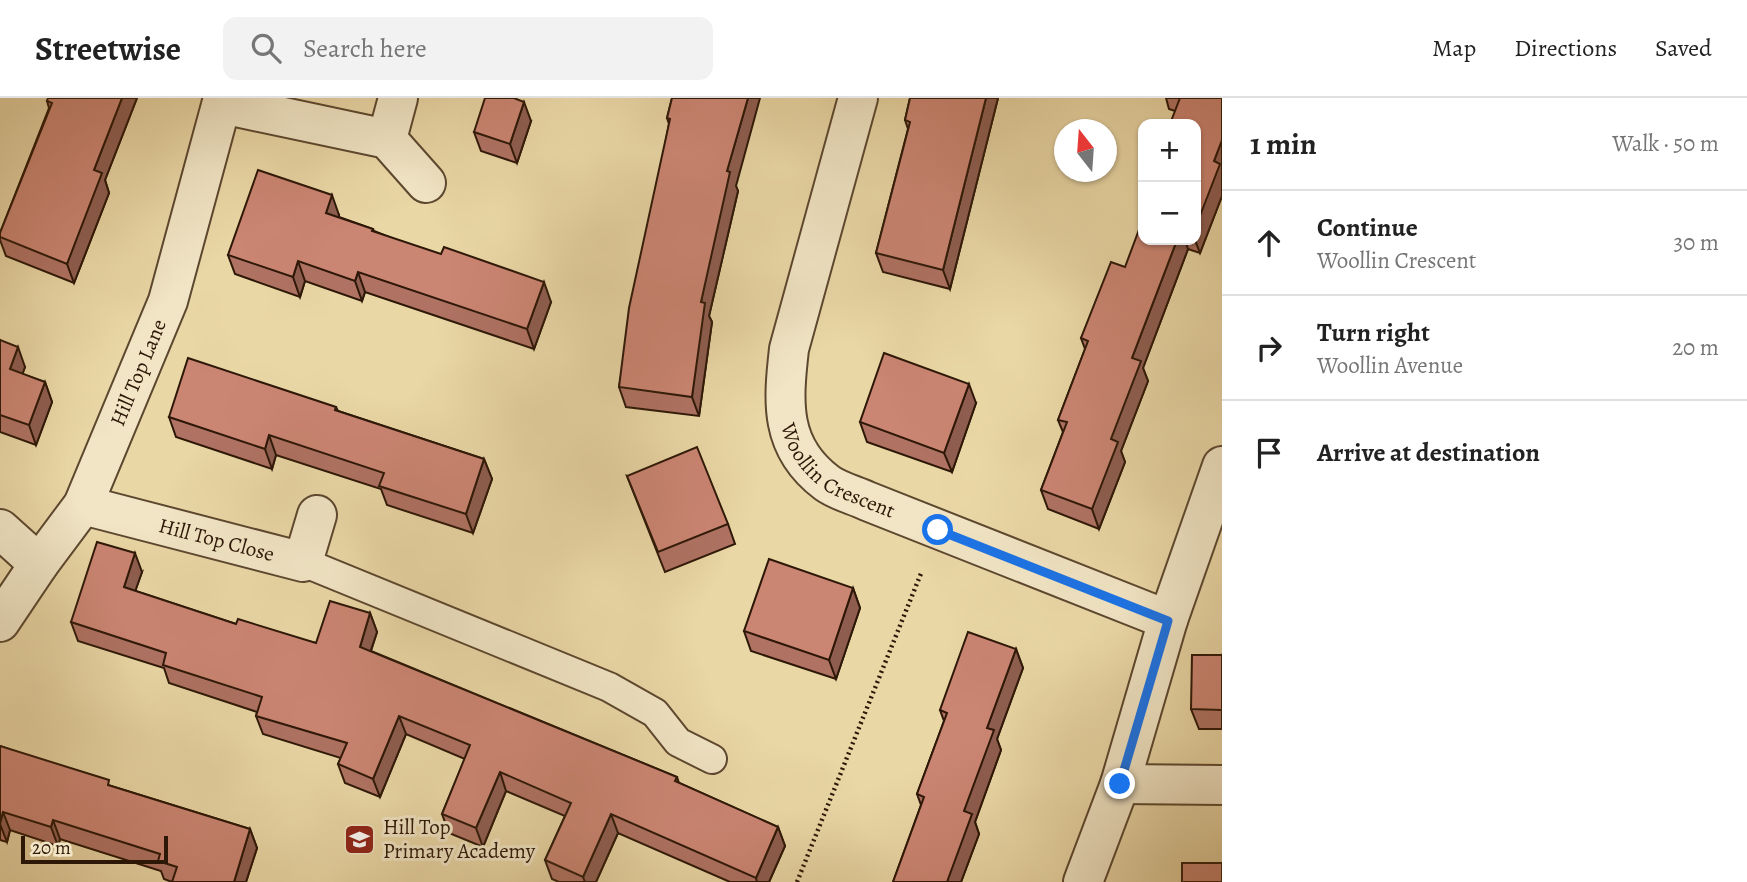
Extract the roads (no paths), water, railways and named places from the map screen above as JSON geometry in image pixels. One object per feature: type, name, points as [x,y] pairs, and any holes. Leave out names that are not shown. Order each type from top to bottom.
[{"type":"street","points":[[387,139],[398,98]]},
{"type":"street","name":"Woollin Crescent","points":[[858,98],[789,349],[785,388],[787,427],[804,460],[828,484],[1168,621]]},
{"type":"street","points":[[223,101],[387,139],[426,183]]},
{"type":"street","name":"Hill Top Lane","points":[[0,622],[83,505],[168,301],[223,101]]},
{"type":"street","points":[[1083,882],[1120,784],[1168,621],[1222,466]]},
{"type":"street","name":"Hill Top Close","points":[[83,505],[303,562],[317,515]]},
{"type":"street","points":[[0,529],[39,564]]},
{"type":"street","points":[[1120,784],[1222,785]]},
{"type":"lane","points":[[303,562],[609,687],[655,713],[678,742],[712,759]]},
{"type":"place","name":"Hill Top Primary Academy","points":[[360,839]]}]
